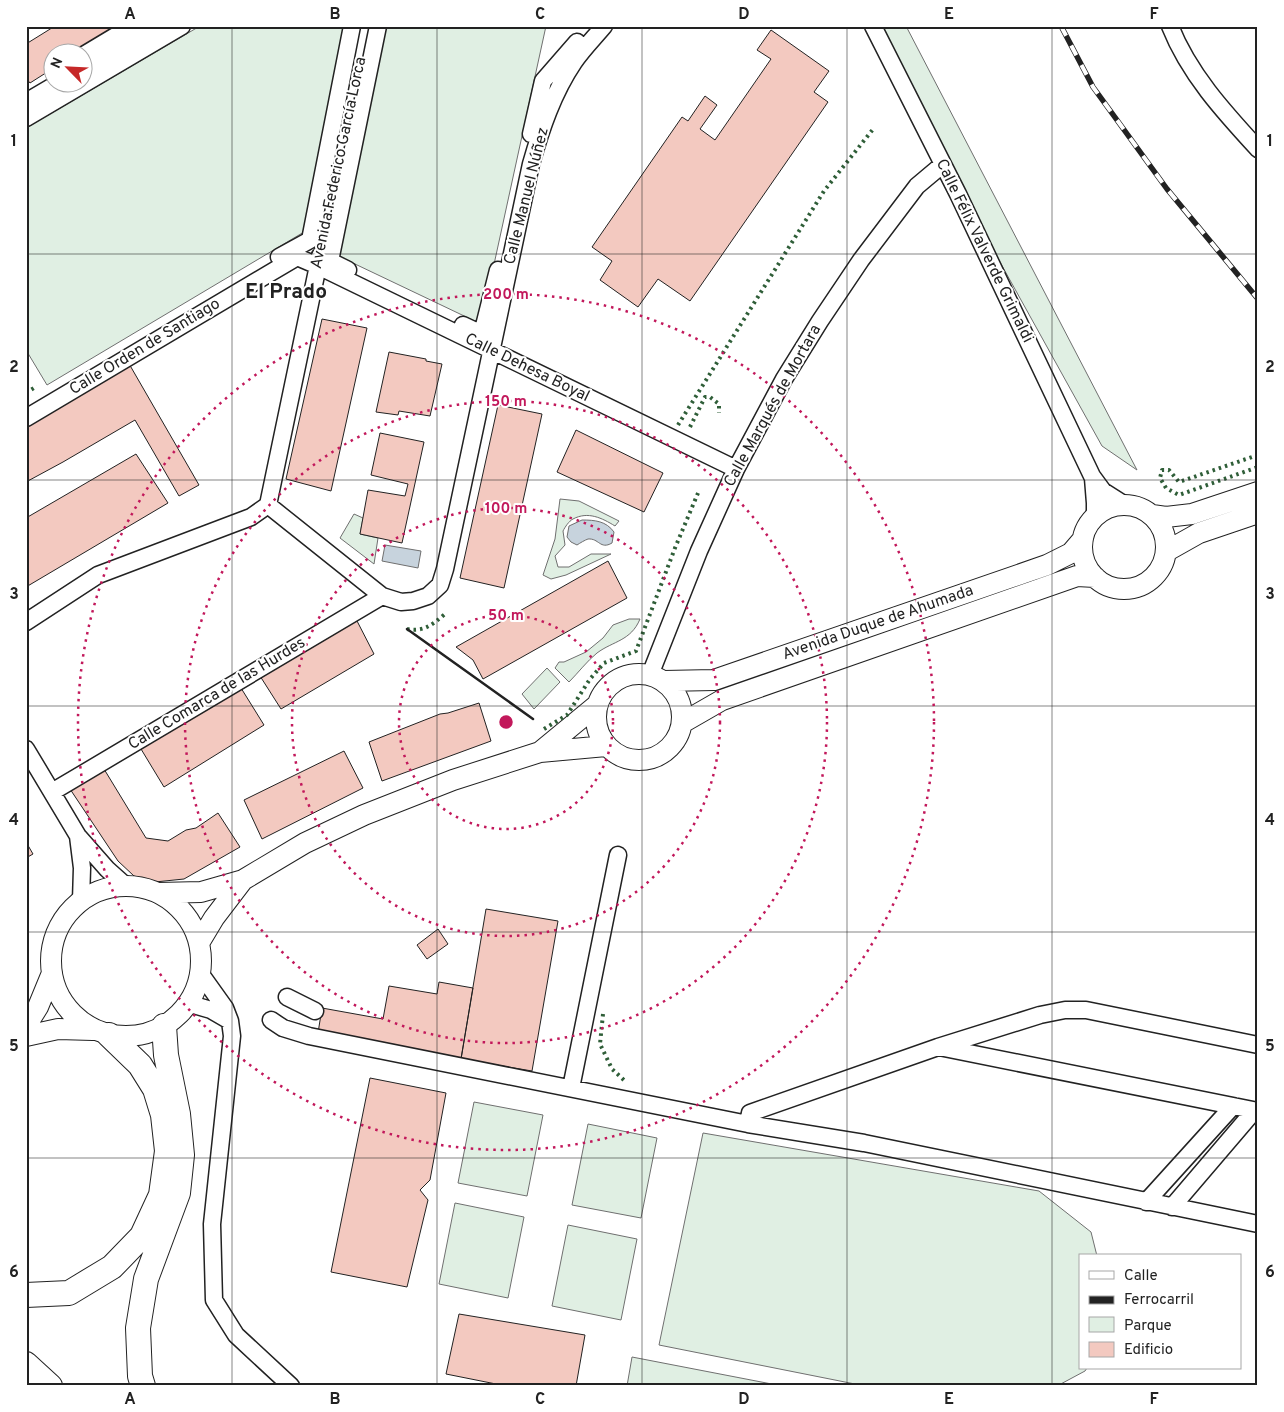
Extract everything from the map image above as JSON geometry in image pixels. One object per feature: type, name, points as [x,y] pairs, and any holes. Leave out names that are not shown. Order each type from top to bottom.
[{"type":"highway","points":[[143,1386],[140,1376],[138,1328],[146,1280],[178,1193],[182,1155],[178,1114],[166,1056],[164,1026]]},
{"type":"highway","points":[[26,1295],[69,1293],[112,1267],[142,1236],[160,1195],[167,1151],[163,1115],[155,1089],[140,1065],[101,1032]]},
{"type":"highway","points":[[26,1364],[50,1386]]},
{"type":"main road","points":[[1152,514],[1166,517],[1192,514],[1258,492]]},
{"type":"main road","points":[[1126,504],[1142,508],[1152,514],[1164,531],[1166,541],[1166,551],[1161,568],[1156,575],[1140,586],[1123,590],[1103,584],[1095,578],[1087,568],[1082,546],[1088,526],[1095,516],[1109,508],[1126,504]]},
{"type":"main road","points":[[1166,551],[1199,533],[1258,513]]},
{"type":"main road","name":"Avenida Duque de Ahumada","points":[[657,678],[714,680],[1048,564],[1071,552],[1083,539]]},
{"type":"main road","name":"Avenida Duque de Ahumada","points":[[682,723],[722,700],[1077,576],[1095,578]]},
{"type":"main road","points":[[633,674],[657,678],[676,694],[682,708],[682,723],[677,739],[668,750],[654,758],[635,761],[619,756],[606,746],[598,733],[595,720],[597,705],[604,690],[615,680],[633,674]]},
{"type":"main road","points":[[540,752],[597,705]]},
{"type":"main road","points":[[158,893],[201,892],[243,880],[305,843],[364,815],[453,780],[540,752],[606,746]]},
{"type":"main road","points":[[199,943],[214,918],[243,880]]},
{"type":"main road","points":[[26,1036],[58,1030],[101,1032],[128,1037],[146,1034],[164,1026],[181,1012],[194,994],[200,973],[199,943],[191,923],[176,906],[158,893],[126,886],[102,890],[81,901],[67,916],[56,933],[52,953],[52,973],[58,994],[71,1013],[101,1032]]},
{"type":"main road","points":[[26,1026],[38,1007],[52,973]]},
{"type":"street","points":[[92,50],[132,26]]},
{"type":"street","points":[[92,63],[156,26]]},
{"type":"street","points":[[26,118],[182,26]]},
{"type":"street","points":[[26,406],[310,240],[352,26]]},
{"type":"street","name":"Avenida Federico García Lorca","points":[[268,505],[368,26]]},
{"type":"street","points":[[378,26],[330,261],[482,334],[544,81],[591,26]]},
{"type":"street","name":"Calle Manuel Núñez","points":[[382,596],[401,602],[413,601],[428,596],[440,585],[445,570],[531,164],[541,130],[555,97],[574,62],[604,26]]},
{"type":"street","name":"Calle Félix Valverde Grimaldi","points":[[873,26],[1092,476],[1104,491],[1126,504]]},
{"type":"street","points":[[1170,26],[1198,77],[1224,111],[1258,149]]},
{"type":"street","points":[[26,84],[29,88],[42,80]]},
{"type":"street","points":[[27,100],[42,92]]},
{"type":"street","name":"Calle Marqués de Mortara","points":[[657,678],[699,551],[736,469],[784,379],[820,320],[851,275],[917,186],[942,165]]},
{"type":"street","name":"Calle Orden de Santiago","points":[[26,418],[297,257],[318,266]]},
{"type":"street","name":"Calle Dehesa Boyal","points":[[318,266],[736,469]]},
{"type":"street","name":"Calle Félix Valverde Grimaldi","points":[[1092,476],[1095,516]]},
{"type":"street","points":[[26,622],[98,575],[251,517],[268,505],[382,596]]},
{"type":"street","name":"Calle Comarca de las Hurdes","points":[[52,792],[382,596]]},
{"type":"street","points":[[26,748],[78,836],[107,869],[126,886]]},
{"type":"street","points":[[78,836],[82,868],[81,901]]},
{"type":"street","points":[[571,1088],[618,855]]},
{"type":"street","points":[[200,973],[225,1008],[230,1021],[232,1036],[212,1224],[214,1300],[236,1335],[292,1386]]},
{"type":"street","points":[[286,996],[315,1011]]},
{"type":"street","points":[[187,1003],[211,1010],[230,1021]]},
{"type":"street","points":[[748,1124],[750,1113],[938,1047],[1040,1015],[1065,1010],[1086,1010],[1258,1044]]},
{"type":"street","points":[[271,1020],[283,1028],[309,1036],[748,1124],[864,1143],[1258,1224]]},
{"type":"street","points":[[938,1047],[1256,1111],[1172,1207]]},
{"type":"street","points":[[1146,1202],[1233,1106]]},
{"type":"green space","points":[[200,26],[346,26],[309,229],[47,385],[26,350],[26,128],[87,92],[92,92],[92,89]]},
{"type":"green space","points":[[384,26],[546,26],[481,324],[334,254]]},
{"type":"green space","points":[[869,26],[906,26],[1137,470],[1102,446]]},
{"type":"green space","points":[[560,499],[579,501],[619,521],[615,526],[595,516],[584,516],[570,521],[563,531],[565,545],[555,556],[558,567],[569,567],[591,554],[611,554],[566,575],[551,579],[543,575],[555,539]]},
{"type":"green space","points":[[354,514],[363,518],[360,534],[378,538],[374,564],[340,538]]},
{"type":"green space","points":[[629,619],[640,619],[632,632],[597,653],[569,682],[555,668],[559,662],[564,662],[586,652],[603,638],[613,625]]},
{"type":"green space","points":[[547,668],[560,682],[534,709],[522,694]]},
{"type":"green space","points":[[474,1102],[543,1115],[527,1196],[458,1183]]},
{"type":"green space","points":[[588,1124],[657,1138],[641,1218],[572,1205]]},
{"type":"green space","points":[[703,1133],[1039,1191],[1091,1232],[1096,1254],[1079,1254],[1079,1370],[1086,1370],[1057,1386],[865,1386],[659,1345]]},
{"type":"green space","points":[[455,1203],[524,1217],[508,1298],[439,1284]]},
{"type":"green space","points":[[568,1225],[637,1239],[621,1320],[552,1306]]},
{"type":"green space","points":[[632,1357],[782,1386],[627,1386]]},
{"type":"shaded area","points":[[582,520],[604,523],[611,528],[614,532],[612,543],[602,545],[592,539],[577,545],[571,542],[567,537],[569,526]]},
{"type":"shaded area","points":[[385,545],[421,551],[418,568],[382,561]]},
{"type":"building","points":[[55,26],[120,26],[92,44],[92,42],[42,42],[42,75],[30,83],[26,78],[26,44]]},
{"type":"building","points":[[771,30],[829,71],[814,92],[828,102],[690,301],[658,279],[638,307],[600,280],[612,261],[592,247],[682,117],[688,121],[705,96],[717,105],[700,129],[715,140],[771,59],[757,50]]},
{"type":"building","points":[[322,319],[367,328],[331,491],[286,479]]},
{"type":"building","points":[[389,352],[442,364],[430,416],[399,411],[398,415],[376,412]]},
{"type":"building","points":[[128,362],[199,485],[179,496],[135,420],[26,482],[26,422]]},
{"type":"building","points":[[498,405],[542,414],[504,588],[460,578]]},
{"type":"building","points":[[576,430],[663,473],[644,512],[557,472]]},
{"type":"building","points":[[380,433],[424,442],[402,543],[360,534],[368,490],[405,496],[408,484],[371,475]]},
{"type":"building","points":[[136,454],[168,503],[26,587],[26,518]]},
{"type":"building","points":[[608,561],[627,598],[483,679],[473,660],[456,647]]},
{"type":"building","points":[[356,619],[374,654],[281,709],[260,676]]},
{"type":"building","points":[[241,688],[264,725],[164,787],[141,749]]},
{"type":"building","points":[[479,703],[491,741],[382,781],[369,742],[440,714]]},
{"type":"building","points":[[344,751],[363,788],[262,839],[244,800]]},
{"type":"building","points":[[104,769],[146,838],[168,841],[186,830],[196,828],[218,813],[240,847],[184,879],[155,882],[134,876],[118,861],[70,789]]},
{"type":"building","points":[[26,842],[33,854],[26,858]]},
{"type":"building","points":[[486,909],[558,921],[532,1071],[461,1059]]},
{"type":"building","points":[[438,929],[448,944],[427,959],[417,945]]},
{"type":"building","points":[[439,982],[473,988],[461,1059],[318,1033],[322,1008],[383,1019],[389,986],[437,994]]},
{"type":"building","points":[[370,1078],[446,1093],[430,1180],[420,1190],[428,1200],[407,1287],[331,1272]]},
{"type":"building","points":[[459,1314],[585,1335],[576,1386],[506,1386],[446,1374]]},
{"type":"railway","points":[[1061,26],[1093,87],[1167,189],[1258,299]]},
{"type":"hedge","points":[[678,425],[824,191],[874,128]]},
{"type":"hedge","points":[[26,393],[37,386]]},
{"type":"hedge","points":[[690,427],[705,397],[710,397],[719,404],[719,413]]},
{"type":"hedge","points":[[1258,455],[1179,482],[1169,470],[1162,470],[1160,478],[1166,488],[1179,495],[1258,467]]},
{"type":"hedge","points":[[544,729],[567,715],[590,679],[604,663],[636,651],[698,493]]},
{"type":"hedge","points":[[407,629],[413,630],[428,627],[445,614]]},
{"type":"hedge","points":[[603,1014],[600,1044],[612,1069],[625,1081]]},
{"type":"wall","points":[[407,629],[533,719]]},
{"type":"district","name":"El Prado","points":[[286,292]]}]
